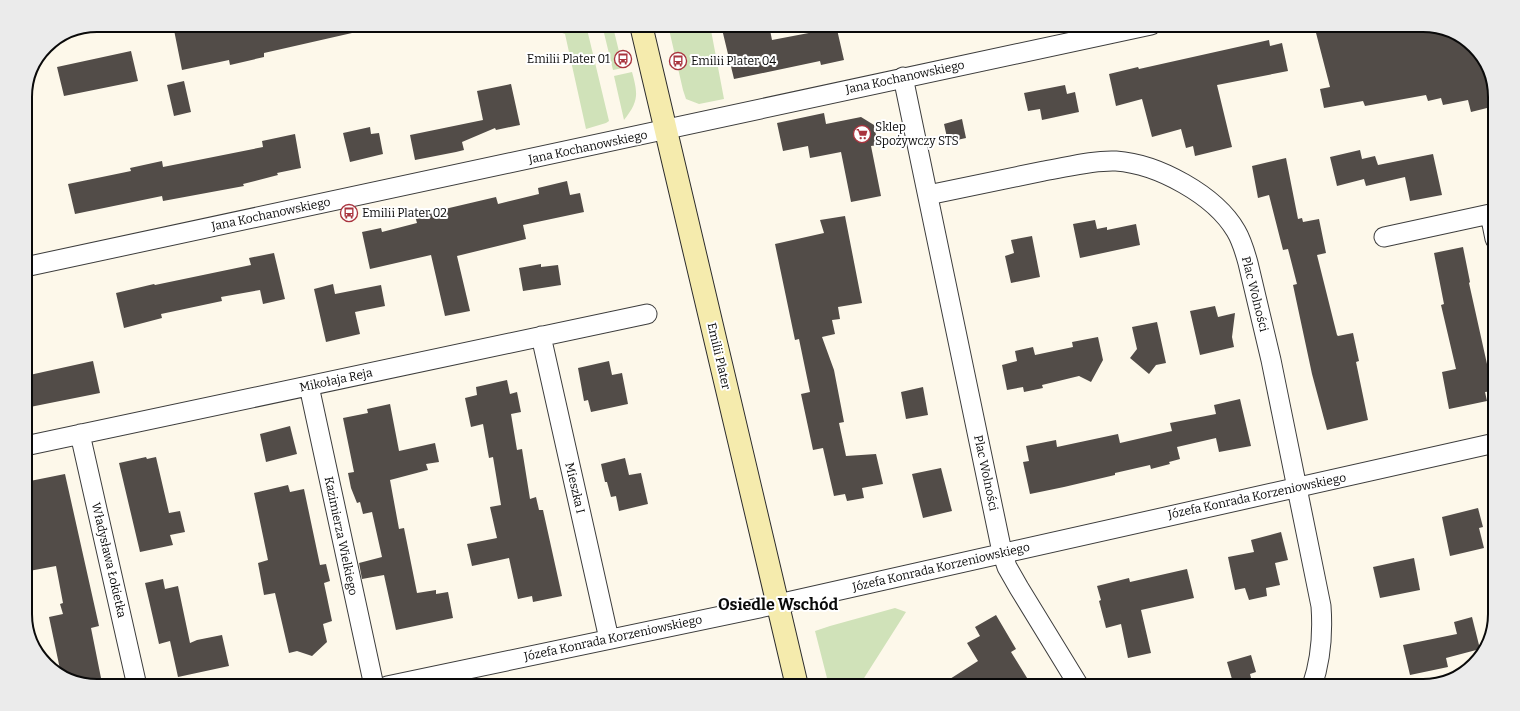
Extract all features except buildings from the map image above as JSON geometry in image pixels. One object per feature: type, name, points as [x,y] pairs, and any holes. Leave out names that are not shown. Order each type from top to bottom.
[{"type":"street","name":"Emilii Plater","points":[[643,32],[795,679]]},
{"type":"street","name":"Jana Kochanowskiego","points":[[32,266],[666,130],[1106,32]]},
{"type":"street","name":"Plac Wolności","points":[[903,77],[1002,552],[1007,567],[1019,588],[1075,679]]},
{"type":"street","name":"Plac Wolności","points":[[928,195],[1088,163],[1117,161],[1137,165],[1155,171],[1199,192],[1228,220],[1236,231],[1244,247],[1271,360],[1321,606],[1322,643],[1314,679]]},
{"type":"street","points":[[1384,237],[1488,214]]},
{"type":"street","name":"Mikołaja Reja","points":[[32,444],[647,314]]},
{"type":"street","name":"Mieszka I","points":[[541,336],[608,639]]},
{"type":"street","name":"Kazimierza Wielkiego","points":[[309,386],[372,679]]},
{"type":"street","name":"Władysława Łokietka","points":[[80,434],[135,679]]},
{"type":"street","name":"Józefa Konrada Korzeniowskiego","points":[[419,679],[778,604],[1002,552],[1488,444]]},
{"type":"green space","points":[[560,32],[588,32],[609,121],[606,123],[586,129],[565,34]]},
{"type":"green space","points":[[614,32],[623,68],[613,70],[604,33]]},
{"type":"green space","points":[[670,32],[711,32],[724,99],[699,104],[686,99]]},
{"type":"green space","points":[[632,72],[636,97],[632,108],[624,120],[614,76]]},
{"type":"green space","points":[[895,608],[906,612],[863,679],[827,679],[815,631]]},
{"type":"place","name":"Emilii Plater 01","points":[[623,59]]},
{"type":"place","name":"Emilii Plater 04","points":[[678,61]]},
{"type":"place","name":"Sklep Spożywczy STS","points":[[862,134]]},
{"type":"place","name":"Emilii Plater 02","points":[[349,213]]},
{"type":"district","name":"Osiedle Wschód","points":[[778,604]]}]
